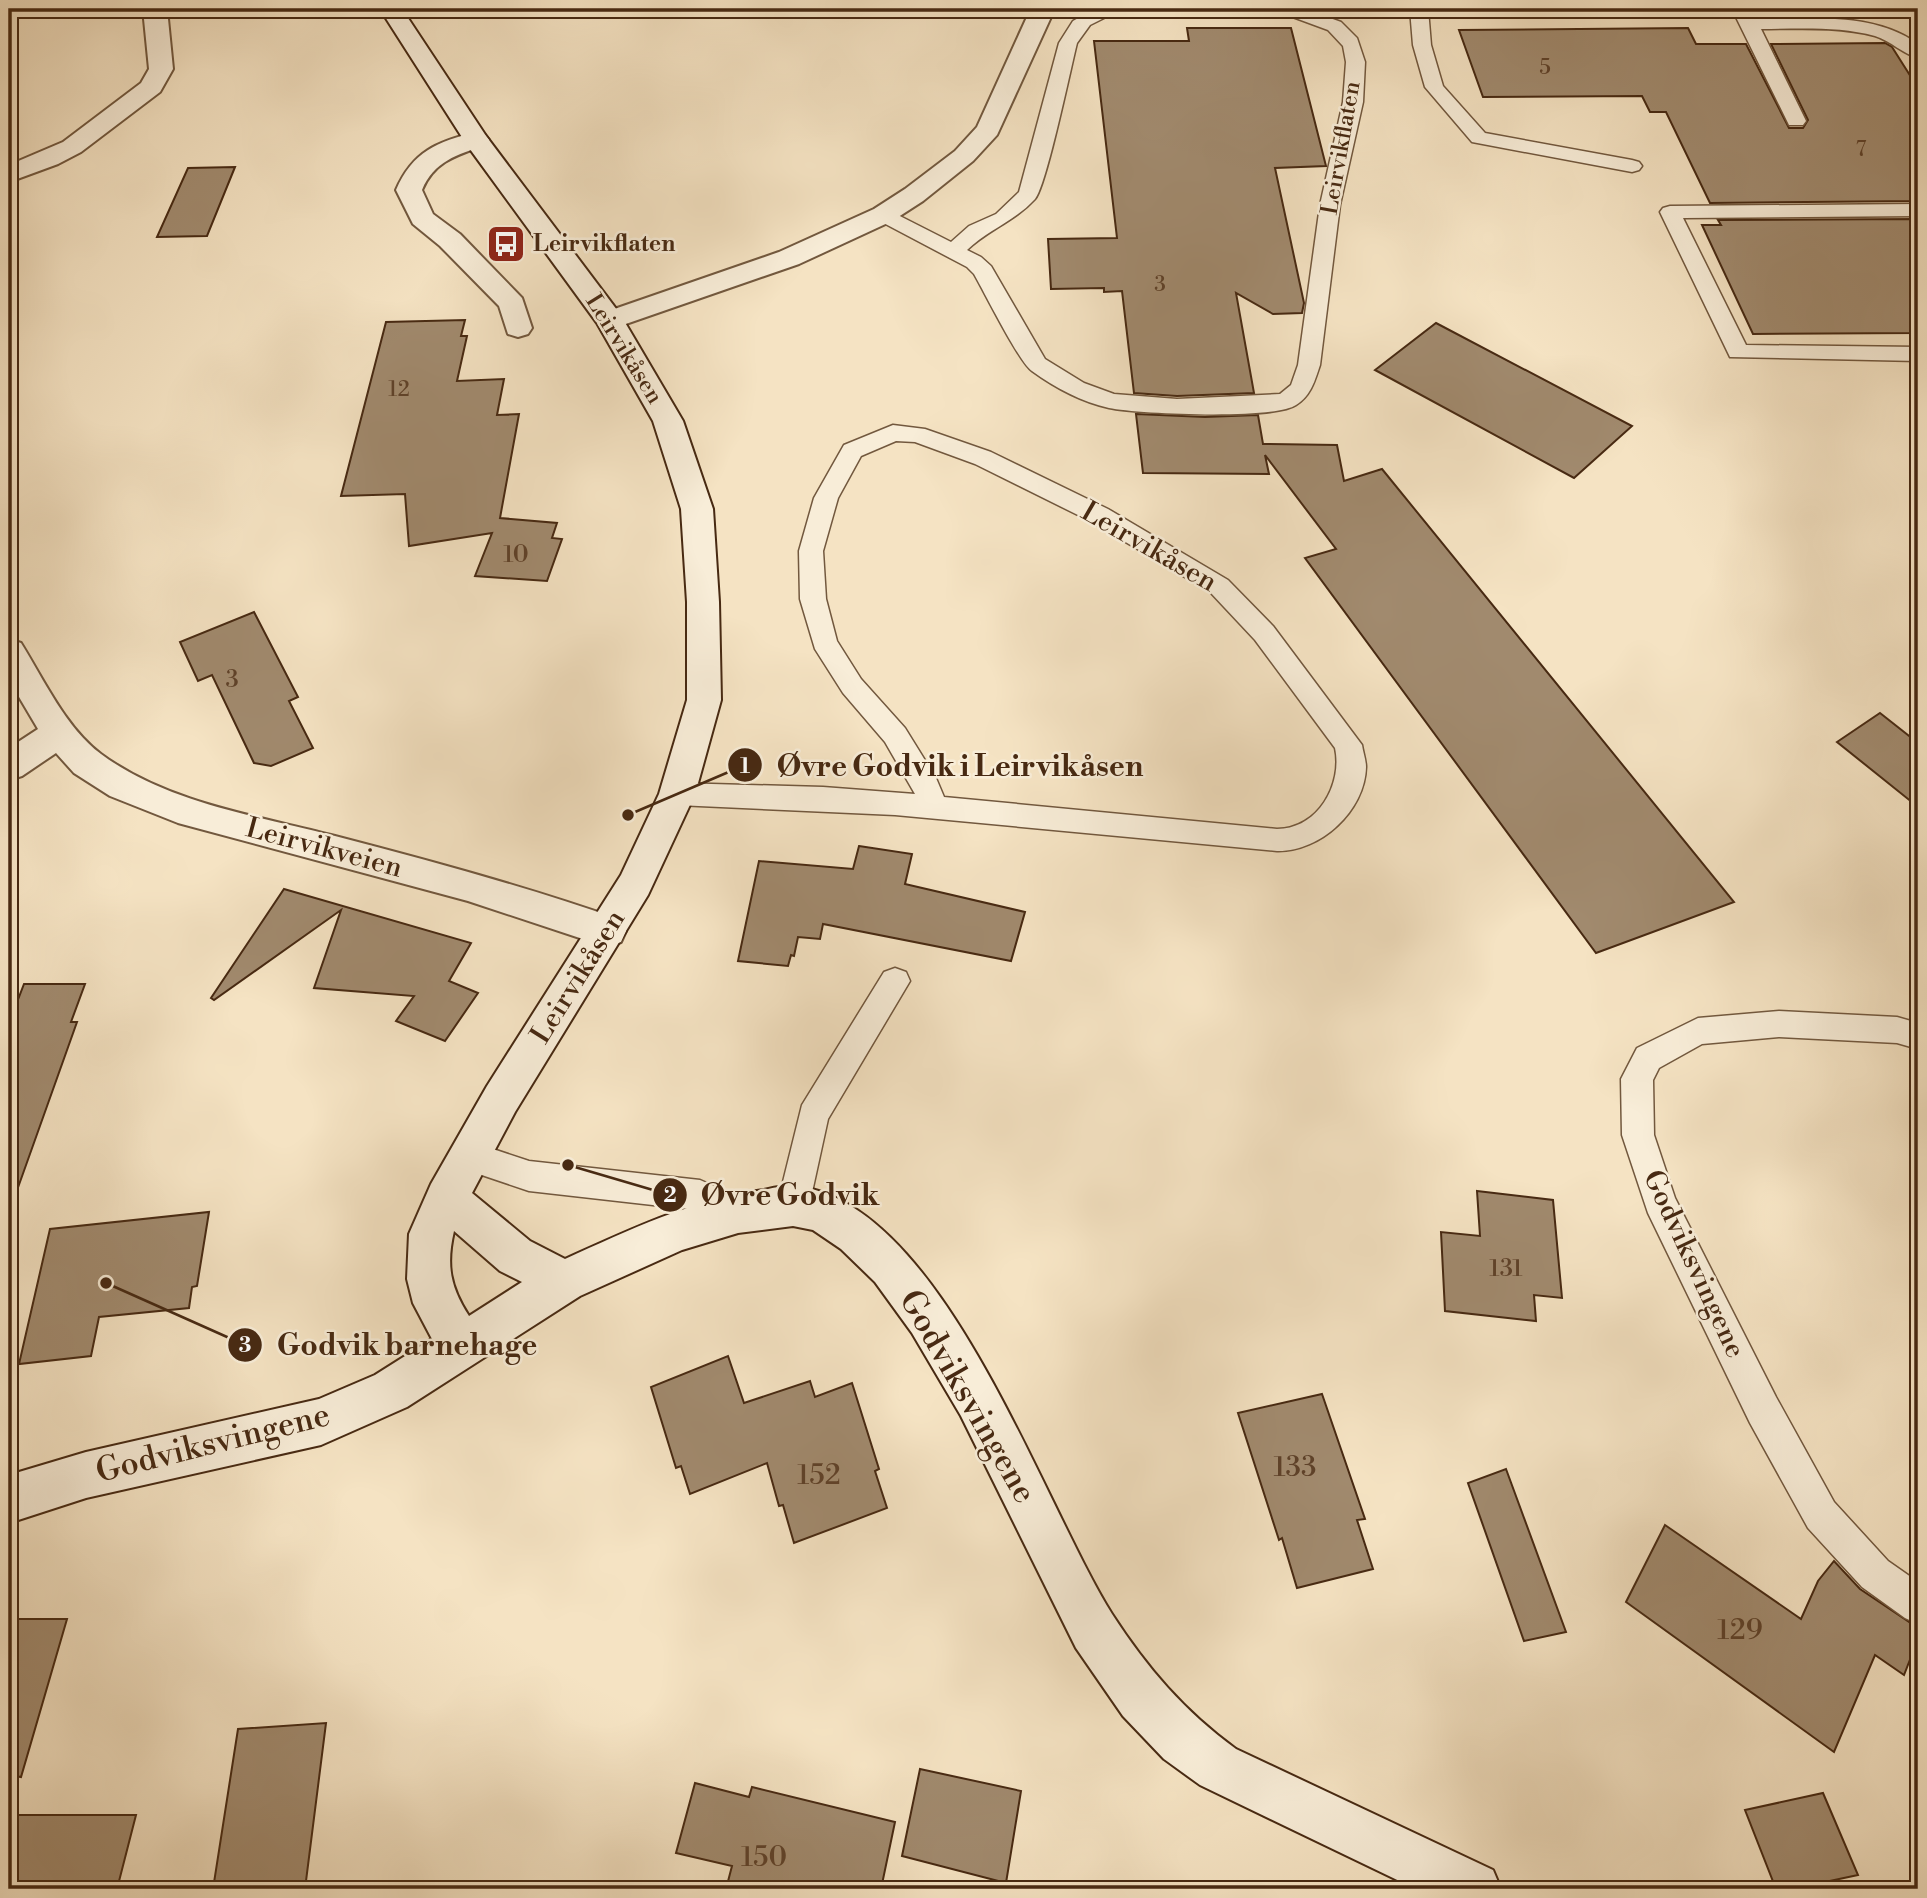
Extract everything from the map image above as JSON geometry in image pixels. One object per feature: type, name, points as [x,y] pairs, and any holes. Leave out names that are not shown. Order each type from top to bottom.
[{"type":"main road","points":[[9,174],[72,147],[151,87],[161,69],[155,9]]},
{"type":"main road","name":"Leirvikåsen","points":[[391,9],[476,140],[610,320],[668,421],[696,509],[703,602],[704,700],[677,794],[635,884],[469,1156],[446,1198],[431,1234],[429,1279],[435,1303],[462,1345]]},
{"type":"main road","points":[[610,320],[789,258],[883,215],[914,195],[964,156],[988,130],[1039,17],[1040,9]]},
{"type":"main road","points":[[476,140],[434,155],[416,169],[409,190],[422,218],[450,240],[512,304],[518,327]]},
{"type":"main road","name":"Leirvikveien","points":[[9,652],[59,733],[87,763],[123,786],[191,813],[468,886],[607,931]]},
{"type":"main road","points":[[9,766],[59,733]]},
{"type":"main road","points":[[446,1198],[515,1256],[564,1281]]},
{"type":"main road","name":"Godviksvingene","points":[[9,1499],[86,1475],[321,1422],[391,1391],[564,1281],[676,1231],[738,1213],[793,1206],[822,1213],[856,1235],[890,1267],[928,1318],[977,1400],[1094,1630],[1141,1698],[1182,1741],[1218,1767],[1474,1889]]},
{"type":"lane","points":[[1419,9],[1422,45],[1434,88],[1479,138],[1632,166]]},
{"type":"lane","name":"Leirvikflaten","points":[[883,215],[956,250],[983,271],[1037,364],[1076,388],[1111,401],[1177,407],[1259,405],[1287,401],[1301,388],[1309,365],[1331,203],[1352,104],[1356,63],[1352,46],[1344,32],[1311,15],[1290,12],[1109,10],[1080,22],[1068,43],[1029,194],[1003,218],[976,229],[956,250]]},
{"type":"lane","points":[[1745,17],[1864,27],[1900,39],[1918,52]]},
{"type":"lane","points":[[1745,17],[1796,121]]},
{"type":"lane","points":[[1918,210],[1670,212],[1738,352],[1918,354]]},
{"type":"lane","name":"Leirvikåsen","points":[[677,794],[760,794],[933,806],[1257,839],[1294,839],[1316,830],[1334,809],[1348,787],[1352,766],[1348,745],[1264,633],[1219,586],[1099,515],[983,458],[917,434],[892,433],[852,451],[826,498],[811,551],[813,599],[824,642],[852,686],[895,735],[926,786],[933,806]]},
{"type":"lane","points":[[793,1206],[813,1115],[895,981]]},
{"type":"lane","name":"Godviksvingene","points":[[1918,1036],[1897,1030],[1779,1024],[1698,1031],[1648,1059],[1637,1079],[1638,1135],[1660,1202],[1763,1410],[1821,1516],[1875,1574],[1918,1605]]},
{"type":"lane","points":[[469,1156],[529,1176],[700,1195],[738,1213]]},
{"type":"building","points":[[1187,28],[1291,28],[1326,166],[1275,168],[1304,303],[1302,313],[1273,314],[1236,293],[1254,393],[1177,396],[1134,393],[1122,291],[1104,292],[1104,288],[1051,289],[1048,239],[1117,238],[1094,41],[1189,41]]},
{"type":"building","points":[[1688,28],[1696,44],[1746,44],[1789,128],[1803,128],[1808,120],[1771,44],[1885,43],[1892,47],[1918,88],[1918,201],[1710,203],[1666,112],[1650,112],[1642,96],[1483,97],[1459,30]]},
{"type":"building","points":[[235,167],[207,236],[157,237],[188,168]]},
{"type":"building","points":[[1918,219],[1918,333],[1753,334],[1702,225],[1721,225],[1718,220]]},
{"type":"building","points":[[465,320],[461,336],[467,336],[457,381],[504,379],[497,415],[519,414],[500,518],[557,523],[552,538],[562,539],[547,581],[475,576],[492,533],[409,546],[405,494],[341,496],[386,322]]},
{"type":"building","points":[[1436,323],[1632,426],[1574,478],[1375,370]]},
{"type":"building","points":[[1136,414],[1205,417],[1258,415],[1263,444],[1337,445],[1344,481],[1382,469],[1734,902],[1596,953],[1305,558],[1336,549],[1265,455],[1269,474],[1143,473]]},
{"type":"building","points":[[254,612],[298,697],[289,701],[313,748],[271,766],[254,763],[212,675],[198,681],[180,642]]},
{"type":"building","points":[[1880,713],[1918,743],[1918,807],[1837,742]]},
{"type":"building","points":[[859,846],[912,854],[905,884],[1025,912],[1011,961],[823,924],[820,939],[798,937],[794,956],[791,955],[788,966],[738,961],[759,861],[853,869]]},
{"type":"building","points":[[284,889],[471,943],[449,981],[478,993],[445,1041],[396,1021],[414,996],[314,988],[341,910],[214,1000],[211,998]]},
{"type":"building","points":[[24,984],[85,984],[71,1022],[77,1022],[15,1196],[9,1195],[9,1023]]},
{"type":"building","points":[[1477,1191],[1553,1200],[1562,1298],[1534,1295],[1536,1321],[1445,1311],[1441,1232],[1480,1236]]},
{"type":"building","points":[[209,1212],[197,1286],[192,1287],[189,1308],[99,1317],[91,1356],[19,1364],[50,1229]]},
{"type":"building","points":[[728,1356],[744,1403],[810,1381],[815,1397],[852,1383],[879,1469],[875,1471],[887,1508],[794,1543],[783,1505],[779,1506],[767,1463],[690,1494],[681,1466],[676,1468],[651,1387]]},
{"type":"building","points":[[1322,1394],[1365,1519],[1357,1520],[1373,1569],[1297,1588],[1238,1413]]},
{"type":"building","points":[[1506,1469],[1566,1632],[1524,1641],[1468,1483]]},
{"type":"building","points":[[1665,1525],[1801,1619],[1818,1581],[1834,1561],[1860,1589],[1918,1628],[1918,1639],[1904,1675],[1875,1655],[1834,1752],[1626,1602]]},
{"type":"building","points":[[9,1619],[67,1619],[21,1777],[9,1775]]},
{"type":"building","points":[[326,1723],[305,1889],[213,1889],[238,1729]]},
{"type":"building","points":[[920,1769],[1021,1791],[1006,1883],[902,1856]]},
{"type":"building","points":[[695,1783],[749,1797],[752,1787],[895,1822],[881,1889],[726,1889],[732,1866],[676,1853]]},
{"type":"building","points":[[1823,1793],[1858,1875],[1792,1889],[1776,1889],[1745,1810]]},
{"type":"building","points":[[9,1815],[136,1815],[117,1889],[9,1889]]},
{"type":"place","name":"Leirvikflaten","points":[[506,244]]},
{"type":"place","name":"Øvre Godvik i Leirvikåsen","points":[[628,815]]},
{"type":"place","name":"Øvre Godvik","points":[[568,1165]]},
{"type":"place","name":"Godvik barnehage","points":[[106,1283]]}]
